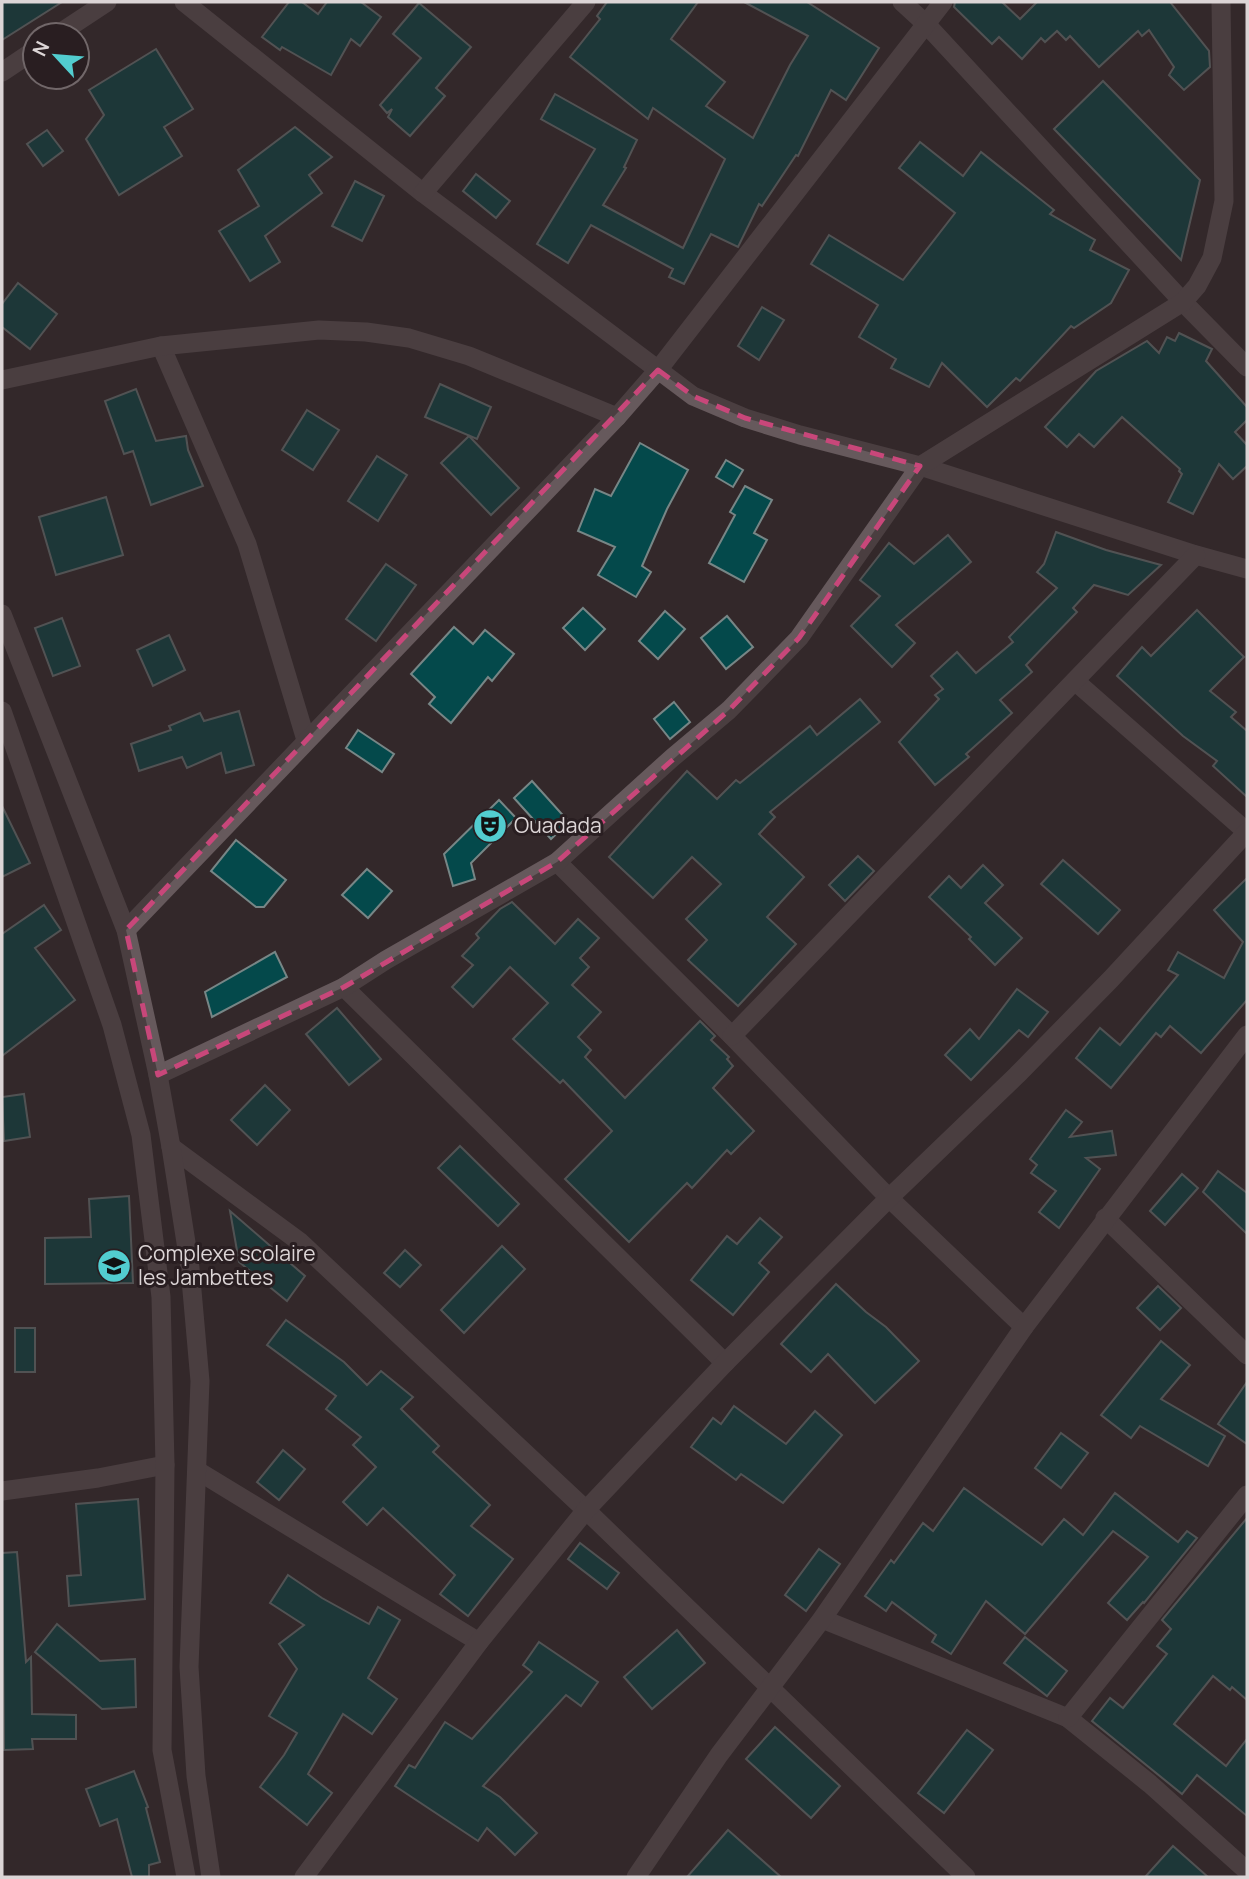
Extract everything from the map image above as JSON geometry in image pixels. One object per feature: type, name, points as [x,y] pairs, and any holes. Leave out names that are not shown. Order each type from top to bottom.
[{"type":"street","points":[[78,21],[107,2]]},
{"type":"street","points":[[184,2],[423,193],[694,396],[745,418],[800,436],[920,466],[1247,569]]},
{"type":"street","points":[[423,193],[586,2]]},
{"type":"street","points":[[902,2],[926,24],[1183,302],[1247,367]]},
{"type":"street","points":[[126,930],[658,370],[943,2]]},
{"type":"street","points":[[158,1075],[344,987],[557,862],[729,710],[799,638],[920,466],[1183,302],[1197,286],[1212,258],[1224,201],[1221,2]]},
{"type":"street","points":[[2,72],[21,59]]},
{"type":"street","points":[[2,380],[161,346],[320,330],[377,333],[409,338],[469,356],[617,416]]},
{"type":"street","points":[[161,346],[247,544],[306,740]]},
{"type":"street","points":[[732,1036],[1196,555]]},
{"type":"street","points":[[2,614],[126,930],[171,1147],[190,1268],[200,1381],[189,1667],[196,1776],[211,1877]]},
{"type":"street","points":[[304,1877],[479,1642],[586,1510],[725,1363],[889,1198],[1027,1066],[1247,832],[1075,681]]},
{"type":"street","points":[[2,711],[112,1025],[141,1135],[161,1297],[165,1465],[162,1750],[186,1877]]},
{"type":"street","points":[[557,862],[732,1036],[889,1198],[1024,1327]]},
{"type":"street","points":[[344,987],[725,1363]]},
{"type":"street","points":[[636,1877],[719,1755],[822,1619],[1024,1327],[1247,1035]]},
{"type":"street","points":[[171,1147],[300,1242],[586,1510],[966,1877]]},
{"type":"street","points":[[1105,1218],[1247,1355]]},
{"type":"street","points":[[2,1491],[98,1478],[165,1465]]},
{"type":"street","points":[[198,1471],[479,1642]]},
{"type":"street","points":[[1068,1718],[1247,1495]]},
{"type":"street","points":[[822,1619],[1068,1718],[1244,1861]]},
{"type":"highlighted area","points":[[658,370],[693,396],[745,418],[920,466],[799,638],[729,710],[557,862],[344,987],[158,1075],[126,930]]},
{"type":"building","points":[[2,2],[62,2],[32,21],[21,21],[21,28],[2,40]]},
{"type":"building","points":[[289,2],[302,2],[318,14],[327,2],[361,2],[381,17],[360,46],[351,39],[331,75],[282,47],[280,50],[262,37]]},
{"type":"building","points":[[607,2],[698,2],[671,39],[725,82],[706,106],[753,138],[808,36],[744,2],[807,2],[879,48],[846,100],[831,90],[798,156],[796,155],[762,206],[759,204],[738,247],[711,234],[684,284],[669,277],[673,269],[591,225],[568,263],[537,244],[595,149],[541,119],[555,94],[637,140],[624,167],[626,168],[603,205],[683,248],[725,159],[653,108],[648,119],[570,57],[600,19],[597,16]]},
{"type":"building","points":[[955,2],[1002,2],[1020,19],[1037,2],[1170,2],[1209,51],[1210,67],[1184,90],[1169,75],[1174,67],[1149,30],[1142,36],[1138,31],[1099,67],[1070,36],[1066,40],[1057,31],[1045,42],[1041,38],[1022,59],[999,37],[992,44],[954,7]]},
{"type":"building","points":[[419,3],[471,47],[436,88],[445,96],[410,136],[388,117],[392,109],[387,113],[380,105],[421,58],[393,34]]},
{"type":"building","points":[[156,49],[193,109],[164,127],[182,156],[119,195],[86,139],[104,115],[90,91]]},
{"type":"building","points":[[1103,81],[1200,180],[1181,260],[1054,129]]},
{"type":"building","points":[[295,127],[332,157],[309,175],[322,193],[265,236],[280,262],[250,281],[219,231],[259,206],[238,170]]},
{"type":"building","points":[[47,130],[63,151],[43,166],[27,144]]},
{"type":"building","points":[[920,142],[963,176],[981,152],[1054,210],[1050,214],[1095,240],[1090,250],[1129,270],[1111,303],[1074,328],[1071,326],[1020,381],[1016,378],[987,407],[942,363],[929,387],[891,368],[896,359],[859,337],[878,305],[811,264],[829,235],[903,280],[955,213],[899,168]]},
{"type":"building","points":[[476,174],[510,201],[496,218],[463,191]]},
{"type":"building","points":[[355,181],[384,196],[362,241],[332,226]]},
{"type":"building","points":[[18,283],[57,314],[30,349],[2,327],[2,304]]},
{"type":"building","points":[[762,307],[784,320],[759,360],[738,346]]},
{"type":"building","points":[[1179,333],[1212,349],[1206,361],[1247,407],[1247,420],[1235,432],[1247,445],[1247,466],[1233,479],[1219,464],[1193,514],[1168,502],[1182,474],[1180,469],[1122,417],[1094,447],[1079,434],[1067,447],[1045,427],[1096,371],[1147,341],[1159,353],[1167,337],[1175,341]]},
{"type":"building","points":[[440,384],[491,407],[477,439],[425,417]]},
{"type":"building","points":[[136,389],[156,441],[186,436],[188,450],[203,486],[151,505],[133,451],[124,454],[105,401]]},
{"type":"building","points":[[307,410],[339,430],[313,470],[282,450]]},
{"type":"building","points":[[469,436],[519,488],[491,515],[441,463]]},
{"type":"building","points":[[640,443],[688,470],[642,566],[651,572],[636,597],[598,575],[615,547],[578,531],[595,489],[611,496]]},
{"type":"building","points":[[377,456],[407,475],[378,521],[348,501]]},
{"type":"building","points":[[726,460],[743,470],[733,487],[716,477]]},
{"type":"building","points":[[745,486],[772,500],[754,533],[767,540],[744,582],[709,563],[735,515],[730,512]]},
{"type":"building","points":[[106,497],[123,555],[56,575],[39,517]]},
{"type":"building","points":[[1056,532],[1106,550],[1161,565],[1128,595],[1094,585],[1073,608],[1077,612],[1026,665],[1032,672],[1000,700],[1012,713],[966,754],[969,757],[935,785],[899,742],[939,699],[935,695],[943,689],[931,676],[957,652],[976,673],[1013,642],[1009,637],[1057,588],[1037,572],[1044,564]]},
{"type":"building","points":[[948,535],[971,562],[896,625],[915,643],[892,667],[851,626],[880,596],[860,580],[889,543],[914,564]]},
{"type":"building","points":[[386,564],[416,585],[376,641],[346,619]]},
{"type":"building","points":[[583,608],[605,629],[585,650],[563,628]]},
{"type":"building","points":[[1197,610],[1244,657],[1210,691],[1236,712],[1231,717],[1247,731],[1247,797],[1213,766],[1217,761],[1183,736],[1117,676],[1142,647],[1151,656]]},
{"type":"building","points":[[665,611],[685,629],[658,659],[639,641]]},
{"type":"building","points":[[727,616],[753,647],[726,669],[701,638]]},
{"type":"building","points":[[62,618],[80,666],[53,676],[35,628]]},
{"type":"building","points":[[454,627],[473,644],[485,630],[514,654],[492,681],[488,677],[451,723],[429,704],[435,697],[411,674]]},
{"type":"building","points":[[169,635],[185,670],[153,686],[137,650]]},
{"type":"building","points":[[860,699],[880,722],[770,812],[775,817],[759,834],[804,877],[767,917],[796,944],[738,1006],[688,960],[707,940],[686,919],[721,884],[692,857],[653,898],[609,857],[687,771],[717,799],[736,780],[740,783],[810,726],[817,735]]},
{"type":"building","points":[[674,702],[690,722],[670,739],[654,719]]},
{"type":"building","points":[[239,711],[254,765],[226,773],[221,753],[187,768],[182,757],[139,771],[131,744],[171,730],[169,726],[200,713],[204,721]]},
{"type":"building","points":[[358,730],[394,754],[382,772],[346,748]]},
{"type":"building","points":[[532,781],[569,822],[551,839],[514,798]]},
{"type":"building","points":[[499,800],[516,818],[471,863],[475,879],[453,886],[444,854]]},
{"type":"building","points":[[2,806],[30,863],[2,877]]},
{"type":"building","points":[[236,840],[286,880],[264,907],[256,907],[211,871]]},
{"type":"building","points":[[858,856],[874,871],[845,901],[829,885]]},
{"type":"building","points":[[1063,860],[1120,910],[1098,934],[1041,884]]},
{"type":"building","points":[[983,865],[1003,885],[985,903],[1022,938],[995,965],[969,939],[971,937],[929,897],[949,876],[961,888]]},
{"type":"building","points":[[367,869],[392,891],[368,918],[342,895]]},
{"type":"building","points":[[1247,878],[1247,1000],[1201,1053],[1170,1026],[1161,1037],[1156,1033],[1111,1088],[1076,1058],[1100,1028],[1120,1045],[1178,975],[1168,970],[1178,952],[1224,978],[1243,942],[1214,910]]},
{"type":"building","points":[[512,902],[555,944],[578,919],[599,938],[580,958],[589,967],[572,985],[601,1012],[578,1037],[591,1050],[585,1057],[625,1098],[700,1021],[715,1036],[711,1040],[729,1057],[727,1059],[733,1066],[713,1088],[754,1131],[731,1154],[727,1150],[692,1188],[687,1183],[629,1242],[565,1179],[612,1131],[563,1080],[560,1083],[513,1039],[548,1003],[510,967],[473,1007],[452,987],[473,965],[462,956],[479,938],[476,934],[500,909]]},
{"type":"building","points":[[44,905],[61,930],[35,948],[75,1000],[2,1056],[2,934]]},
{"type":"building","points":[[275,952],[287,977],[212,1017],[205,992]]},
{"type":"building","points":[[1017,989],[1048,1012],[1028,1037],[1019,1030],[971,1080],[945,1055],[970,1029],[979,1039]]},
{"type":"building","points":[[337,1008],[381,1059],[349,1085],[306,1034]]},
{"type":"building","points":[[265,1085],[290,1110],[257,1145],[231,1120]]},
{"type":"building","points":[[24,1094],[30,1137],[4,1141],[2,1097]]},
{"type":"building","points":[[1066,1110],[1082,1122],[1070,1137],[1112,1131],[1116,1155],[1086,1158],[1100,1169],[1059,1228],[1039,1212],[1056,1191],[1031,1173],[1037,1165],[1030,1159]]},
{"type":"building","points":[[460,1146],[519,1204],[498,1226],[438,1168]]},
{"type":"building","points":[[1218,1171],[1247,1193],[1247,1234],[1203,1192]]},
{"type":"building","points":[[1182,1174],[1198,1188],[1165,1225],[1150,1211]]},
{"type":"building","points":[[129,1196],[133,1283],[45,1284],[45,1238],[91,1237],[89,1199]]},
{"type":"building","points":[[230,1211],[305,1276],[287,1301],[239,1262]]},
{"type":"building","points":[[760,1218],[782,1237],[759,1263],[769,1272],[733,1315],[691,1280],[727,1236],[737,1244]]},
{"type":"building","points":[[502,1246],[525,1269],[464,1333],[441,1310]]},
{"type":"building","points":[[405,1250],[421,1265],[400,1287],[384,1273]]},
{"type":"building","points":[[836,1284],[886,1327],[919,1361],[875,1403],[828,1354],[811,1372],[781,1344]]},
{"type":"building","points":[[1158,1286],[1181,1308],[1160,1330],[1137,1308]]},
{"type":"building","points":[[286,1320],[344,1362],[367,1385],[381,1371],[413,1397],[401,1409],[439,1446],[433,1452],[490,1505],[471,1526],[513,1559],[468,1616],[440,1594],[455,1575],[383,1508],[367,1525],[343,1502],[376,1467],[353,1445],[361,1437],[326,1409],[336,1396],[267,1345]]},
{"type":"building","points":[[15,1328],[35,1328],[35,1372],[15,1372]]},
{"type":"building","points":[[1161,1341],[1190,1365],[1161,1399],[1225,1436],[1208,1466],[1140,1426],[1131,1438],[1101,1415]]},
{"type":"building","points":[[1247,1382],[1247,1444],[1218,1424]]},
{"type":"building","points":[[734,1406],[786,1444],[815,1411],[842,1435],[783,1503],[741,1474],[736,1480],[691,1447],[713,1418],[721,1424]]},
{"type":"building","points":[[1061,1433],[1088,1453],[1061,1488],[1035,1468]]},
{"type":"building","points":[[283,1450],[305,1469],[279,1500],[257,1482]]},
{"type":"building","points":[[964,1488],[1042,1545],[1064,1519],[1083,1535],[1115,1493],[1178,1542],[1187,1531],[1197,1538],[1127,1620],[1108,1603],[1148,1557],[1113,1531],[1025,1634],[986,1601],[951,1654],[932,1642],[936,1635],[892,1602],[886,1611],[865,1596],[891,1560],[894,1563],[923,1523],[933,1531]]},
{"type":"building","points":[[138,1499],[145,1599],[69,1606],[67,1576],[81,1575],[76,1504]]},
{"type":"building","points":[[1247,1518],[1247,1700],[1213,1676],[1174,1724],[1226,1766],[1247,1739],[1247,1816],[1197,1775],[1182,1794],[1092,1721],[1110,1698],[1123,1708],[1167,1654],[1157,1646],[1171,1629],[1162,1620]]},
{"type":"building","points":[[580,1543],[619,1573],[607,1589],[568,1559]]},
{"type":"building","points":[[819,1549],[840,1564],[806,1611],[785,1595]]},
{"type":"building","points":[[17,1552],[26,1662],[31,1657],[32,1714],[76,1715],[76,1739],[32,1739],[33,1749],[4,1750],[2,1553]]},
{"type":"building","points":[[288,1575],[369,1624],[378,1607],[400,1620],[368,1678],[397,1699],[372,1734],[343,1714],[308,1774],[332,1793],[307,1825],[260,1787],[297,1733],[269,1716],[297,1669],[279,1644],[304,1625],[270,1603]]},
{"type":"building","points":[[57,1624],[100,1661],[135,1659],[136,1707],[102,1709],[35,1652]]},
{"type":"building","points":[[677,1630],[705,1663],[652,1709],[624,1677]]},
{"type":"building","points":[[1025,1637],[1067,1671],[1047,1696],[1004,1663]]},
{"type":"building","points":[[539,1642],[598,1682],[581,1706],[566,1695],[483,1786],[500,1797],[537,1833],[515,1855],[487,1828],[478,1841],[395,1786],[409,1765],[415,1768],[445,1722],[472,1739],[532,1672],[523,1665]]},
{"type":"building","points":[[775,1727],[840,1786],[811,1818],[746,1759]]},
{"type":"building","points":[[967,1730],[993,1750],[944,1813],[918,1793]]},
{"type":"building","points":[[134,1771],[148,1807],[146,1808],[160,1862],[149,1865],[149,1877],[132,1877],[117,1819],[100,1826],[86,1789]]},
{"type":"building","points":[[728,1830],[781,1877],[687,1877]]},
{"type":"building","points":[[1173,1846],[1208,1877],[1145,1877]]},
{"type":"place","name":"Ouadada","points":[[490,826]]},
{"type":"place","name":"Complexe scolaire les Jambettes","points":[[114,1266]]}]
